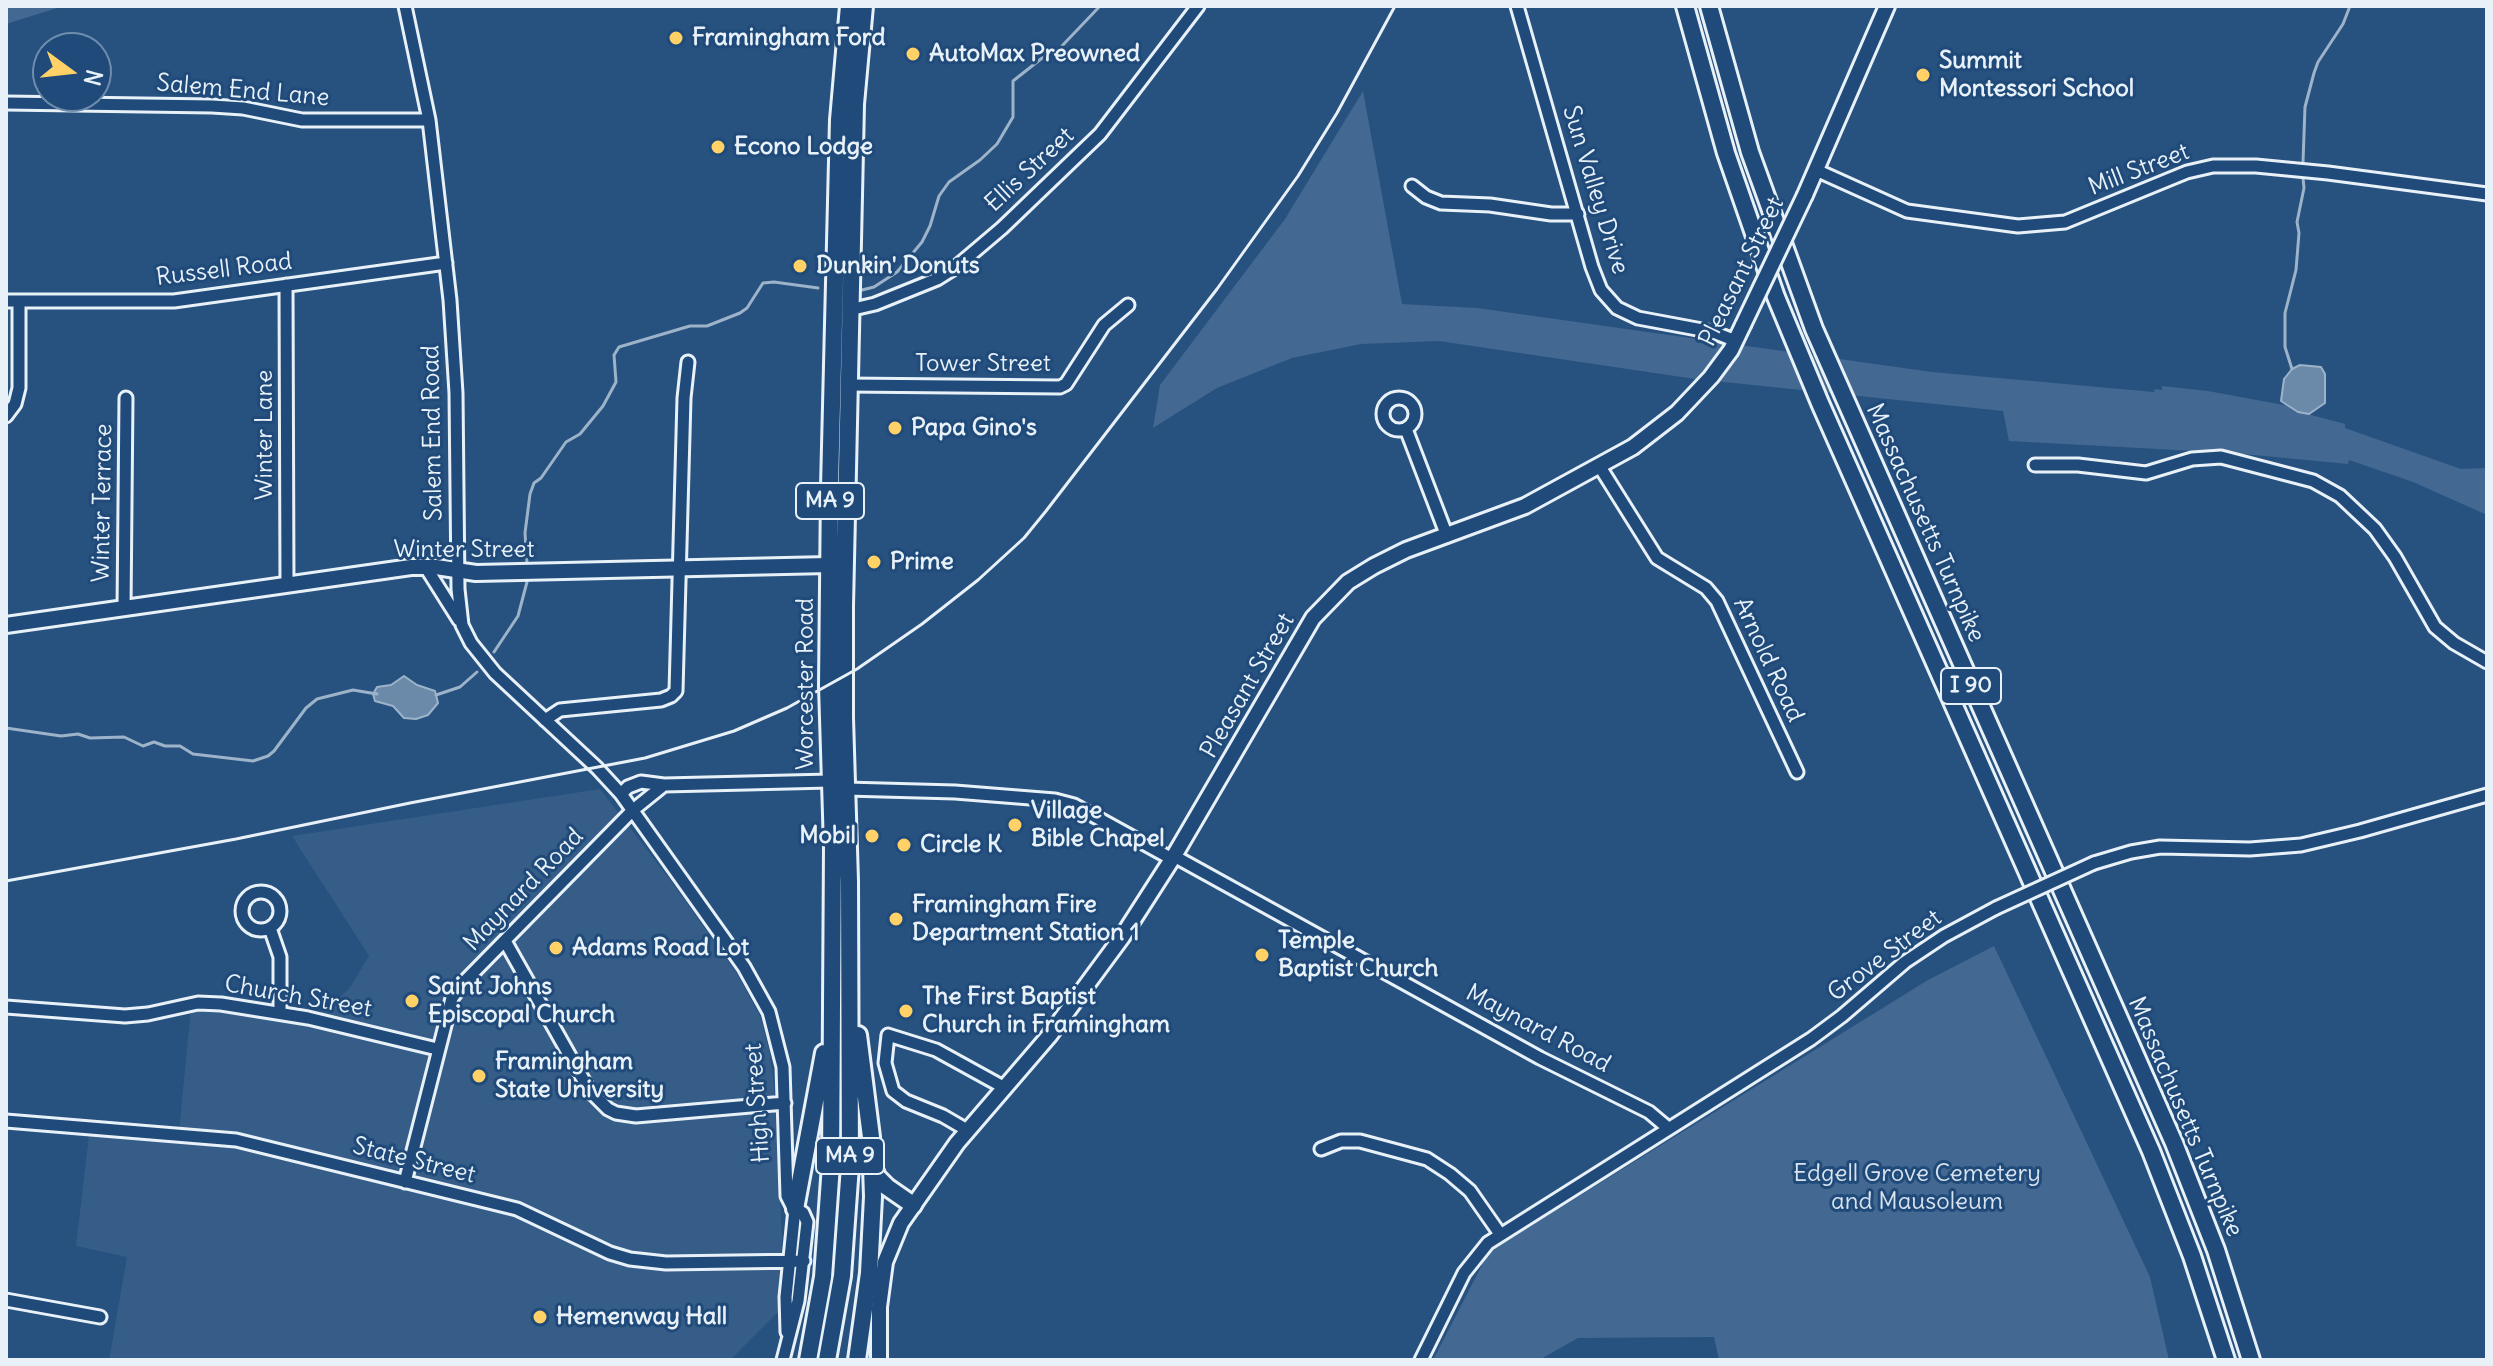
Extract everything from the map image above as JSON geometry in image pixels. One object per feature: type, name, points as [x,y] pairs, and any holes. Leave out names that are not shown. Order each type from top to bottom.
[{"type":"highway","name":"Worcester Road","points":[[808,1360],[823,1277],[831,1165],[829,565],[838,149],[849,6]]},
{"type":"highway","name":"Worcester Road","points":[[827,1360],[842,1276],[848,1203],[849,951],[843,666],[855,104],[864,6]]},
{"type":"highway","name":"Massachusetts Turnpike","points":[[1685,6],[1730,165],[1786,321],[2151,1151],[2192,1256],[2226,1360]]},
{"type":"highway","name":"Massachusetts Turnpike","points":[[1709,6],[1750,152],[1814,329],[2174,1143],[2216,1250],[2251,1360]]},
{"type":"highway","points":[[849,951],[873,1168],[869,1273],[857,1360]]},
{"type":"highway","points":[[795,1209],[832,996]]},
{"type":"highway","points":[[873,1168],[882,1182],[913,1205]]},
{"type":"main road","name":"Pleasant Street","points":[[879,1360],[879,1307],[885,1262],[894,1236],[967,1130],[1005,1088],[1104,962],[1173,858],[1295,644],[1318,612],[1361,573],[1388,558],[1525,506],[1600,467],[1648,437],[1677,413],[1711,377],[1736,341],[1805,195],[1887,6]]},
{"type":"main road","name":"Winter Street","points":[[6,625],[425,566],[476,573],[829,565]]},
{"type":"street","name":"Salem End Road","points":[[405,6],[429,120],[446,263],[456,395],[458,571],[462,625],[485,662],[621,794],[761,995]]},
{"type":"street","name":"Ellis Street","points":[[849,310],[875,304],[937,279],[1002,228],[1100,134],[1198,6]]},
{"type":"street","name":"Sun Valley Drive","points":[[1517,6],[1596,279],[1608,300],[1638,318],[1713,332],[1736,341]]},
{"type":"street","name":"Salem End Lane","points":[[6,103],[212,106],[243,108],[302,120],[429,120]]},
{"type":"street","name":"Mill Street","points":[[1816,170],[1907,211],[2018,226],[2065,222],[2187,172],[2213,166],[2313,171],[2487,194]]},
{"type":"street","points":[[1412,186],[1426,197],[1441,203],[1578,214]]},
{"type":"street","name":"Russell Road","points":[[6,301],[165,301],[446,263]]},
{"type":"street","name":"Winter Lane","points":[[286,285],[287,585]]},
{"type":"street","points":[[6,416],[15,404],[19,388],[19,301]]},
{"type":"street","name":"Tower Street","points":[[847,385],[1060,387],[1066,384],[1104,325],[1128,305]]},
{"type":"street","points":[[545,720],[560,710],[661,700],[674,693],[678,681],[684,398],[688,362]]},
{"type":"street","name":"Winter Terrace","points":[[124,609],[126,398]]},
{"type":"street","points":[[1406,429],[1447,536]]},
{"type":"street","points":[[2035,465],[2078,465],[2146,473],[2192,459],[2221,457],[2313,481],[2340,496],[2375,529],[2395,557],[2435,627],[2454,643],[2487,662]]},
{"type":"street","name":"Arnold Road","points":[[1600,467],[1657,558],[1706,588],[1717,601],[1797,772]]},
{"type":"street","points":[[425,566],[462,625]]},
{"type":"street","points":[[621,794],[635,783],[830,781]]},
{"type":"street","name":"Maynard Road","points":[[405,1182],[452,998],[633,810],[664,785]]},
{"type":"street","name":"Maynard Road","points":[[846,789],[955,792],[1055,800],[1083,810],[1540,1058],[1649,1112],[1668,1128]]},
{"type":"street","name":"Grove Street","points":[[1421,1360],[1464,1273],[1480,1252],[1500,1234],[1827,1028],[1924,948],[1996,908],[2094,863],[2131,852],[2160,847],[2250,849],[2301,845],[2487,795]]},
{"type":"street","points":[[270,928],[280,957],[280,1013]]},
{"type":"street","points":[[505,941],[589,1090],[608,1109],[636,1116],[785,1103]]},
{"type":"street","name":"High Street","points":[[761,995],[779,1047],[785,1103],[786,1190],[789,1202],[803,1213],[807,1222],[795,1314],[783,1360]]},
{"type":"street","name":"Church Street","points":[[6,1007],[125,1016],[198,1003],[280,1013],[437,1049]]},
{"type":"street","points":[[967,1130],[906,1101],[893,1091],[885,1063],[888,1035],[936,1050],[1005,1088]]},
{"type":"street","name":"State Street","points":[[6,1121],[226,1138],[517,1209],[610,1253],[630,1259],[666,1263],[804,1261]]},
{"type":"street","points":[[1321,1149],[1341,1141],[1360,1141],[1427,1159],[1470,1191],[1500,1234]]},
{"type":"street","name":"High Street","points":[[788,1337],[786,1310],[795,1209]]},
{"type":"street","points":[[6,1300],[100,1317]]},
{"type":"shaded area","points":[[2300,365],[2321,367],[2325,374],[2325,403],[2309,414],[2298,412],[2281,401],[2284,379]]},
{"type":"shaded area","points":[[404,676],[417,685],[435,691],[438,703],[428,715],[416,719],[404,718],[393,706],[375,701],[373,694],[377,687],[391,685]]},
{"type":"shaded area","name":"Framingham State University","points":[[600,789],[736,972],[760,1016],[774,1085],[782,1237],[779,1311],[730,1360],[109,1360],[127,1257],[76,1246],[89,1135],[178,1142],[191,1008],[218,1008],[307,1023],[349,989],[369,956],[292,836]]},
{"type":"green space","points":[[6,6],[64,6],[6,24]]},
{"type":"green space","points":[[1363,91],[1402,304],[1477,308],[1932,372],[2154,392],[2155,389],[2162,390],[2162,386],[2300,408],[2300,412],[2345,424],[2345,428],[2461,469],[2487,468],[2487,515],[2413,482],[2349,460],[2348,464],[2232,453],[2009,441],[2003,411],[1695,379],[1439,341],[1361,344],[1292,358],[1217,388],[1153,428],[1160,385],[1285,219]]},
{"type":"green space","name":"Edgell Grove Cemetery and Mausoleum","points":[[1994,946],[2150,1277],[2169,1360],[1719,1360],[1714,1337],[1578,1338],[1539,1360],[1433,1360],[1484,1261],[1495,1248],[1928,980]]},
{"type":"waterway","points":[[862,290],[874,287],[897,272],[922,242],[939,196],[949,182],[997,144],[1013,117],[1013,81],[1051,51],[1060,48],[1100,6]]},
{"type":"waterway","points":[[2303,162],[2305,107],[2314,73],[2350,6]]},
{"type":"waterway","points":[[2292,369],[2285,347],[2285,313],[2296,270],[2297,222],[2303,178]]},
{"type":"waterway","points":[[527,563],[525,533],[534,483],[541,478],[566,442],[580,434],[603,406],[616,382],[614,355],[619,347],[690,326],[707,326],[740,313],[747,308],[763,283],[818,288]]},
{"type":"waterway","points":[[494,652],[518,616],[527,582]]},
{"type":"waterway","points":[[436,695],[460,687],[477,672]]},
{"type":"waterway","points":[[6,728],[61,736],[124,737],[143,746],[154,742],[180,746],[193,754],[253,761],[274,751],[306,708],[317,699],[353,690],[377,694]]},
{"type":"railway","points":[[6,881],[645,758],[734,731],[787,708],[857,669],[978,580],[1024,538],[1046,511],[1217,289],[1298,176],[1337,113],[1395,6]]},
{"type":"place","name":"Framingham Ford","points":[[676,38]]},
{"type":"place","name":"AutoMax Preowned","points":[[913,54]]},
{"type":"place","name":"Summit Montessori School","points":[[1923,75]]},
{"type":"place","name":"Econo Lodge","points":[[718,147]]},
{"type":"place","name":"Dunkin' Donuts","points":[[800,266]]},
{"type":"place","name":"Papa Gino's","points":[[895,428]]},
{"type":"place","name":"Prime","points":[[874,562]]},
{"type":"place","name":"Village Bible Chapel","points":[[1015,825]]},
{"type":"place","name":"Mobil","points":[[872,836]]},
{"type":"place","name":"Circle K","points":[[904,845]]},
{"type":"place","name":"Framingham Fire Department Station 1","points":[[896,919]]},
{"type":"place","name":"Adams Road Lot","points":[[556,948]]},
{"type":"place","name":"Temple Baptist Church","points":[[1262,955]]},
{"type":"place","name":"Saint Johns Episcopal Church","points":[[412,1001]]},
{"type":"place","name":"The First Baptist Church in Framingham","points":[[906,1011]]},
{"type":"place","name":"Framingham State University","points":[[479,1076]]},
{"type":"place","name":"Hemenway Hall","points":[[540,1317]]}]
